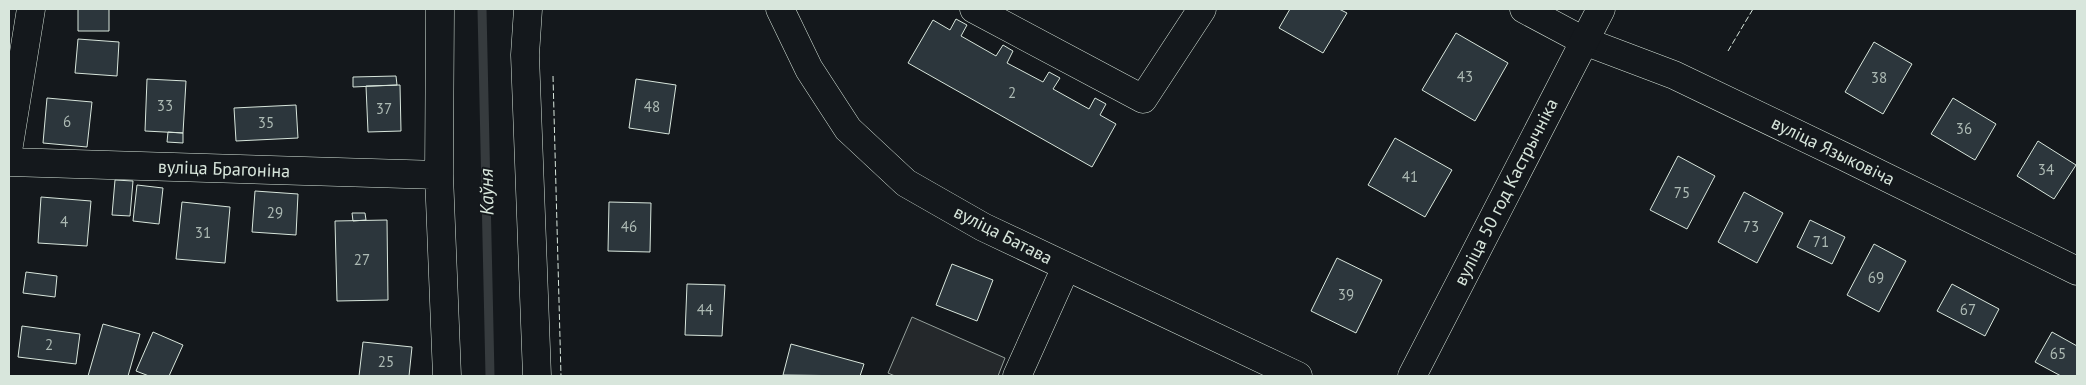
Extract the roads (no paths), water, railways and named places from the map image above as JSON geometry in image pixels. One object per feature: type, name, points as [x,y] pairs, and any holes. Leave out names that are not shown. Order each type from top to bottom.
[{"type":"street","points":[[9,145],[30,9]]},
{"type":"street","points":[[440,9],[439,175],[447,376]]},
{"type":"street","points":[[528,9],[525,56],[537,376]]},
{"type":"street","name":"вуліца Батава","points":[[780,9],[809,69],[848,129],[906,183],[983,227],[1298,376]]},
{"type":"street","points":[[974,9],[1143,99],[1202,9]]},
{"type":"street","name":"вуліца Языковіча","points":[[1524,9],[1584,41],[1682,79],[2077,271]]},
{"type":"street","name":"вуліца 50 год Кастрычніка","points":[[1412,376],[1601,9]]},
{"type":"street","name":"вуліца Брагоніна","points":[[9,162],[439,175]]},
{"type":"street","points":[[1018,376],[1066,267]]},
{"type":"waterway","name":"Каўня","points":[[482,9],[490,376]]}]
